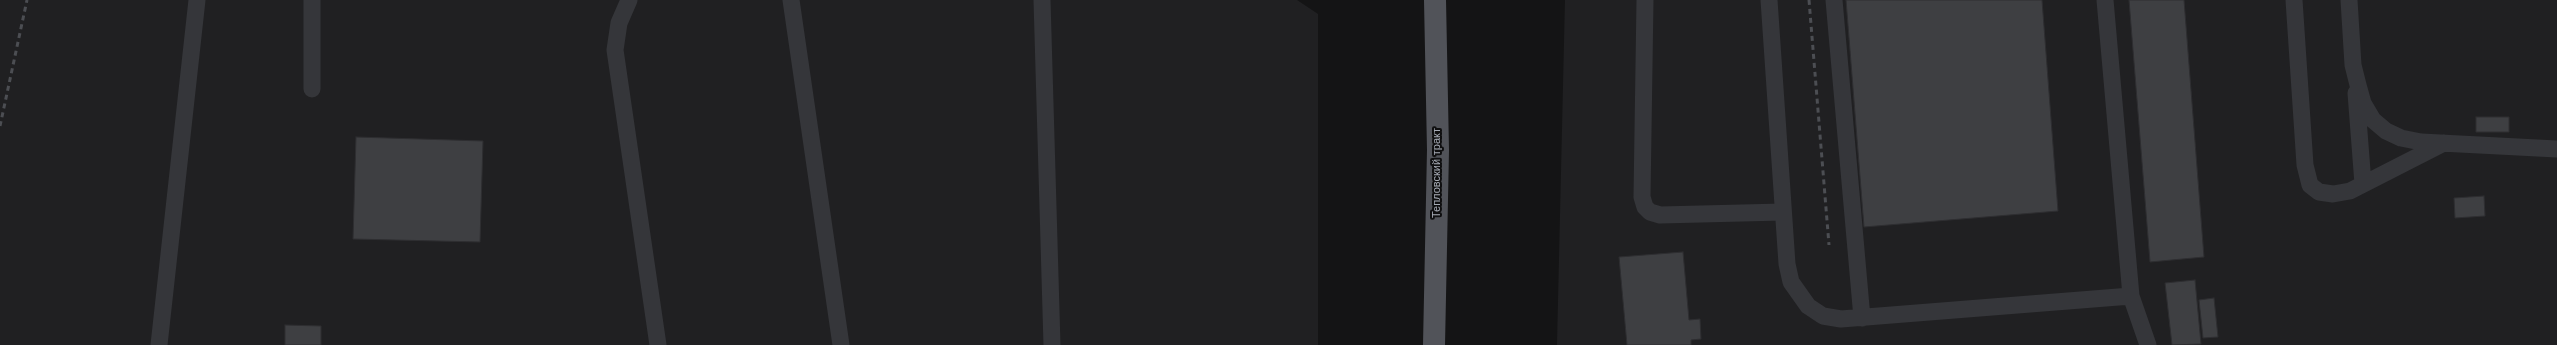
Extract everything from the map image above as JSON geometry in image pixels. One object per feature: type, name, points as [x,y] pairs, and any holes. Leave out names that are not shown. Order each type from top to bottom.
[{"type":"main road","name":"Тепловский тракт","points":[[1434,345],[1438,150],[1435,0]]},
{"type":"lane","points":[[159,345],[197,0]]},
{"type":"lane","points":[[312,0],[312,89]]},
{"type":"lane","points":[[629,0],[618,23],[615,50],[658,345]]},
{"type":"lane","points":[[791,0],[842,345]]},
{"type":"lane","points":[[1042,0],[1052,345]]},
{"type":"lane","points":[[1645,0],[1642,197],[1645,207],[1650,212],[1660,214],[1783,212]]},
{"type":"lane","points":[[1770,0],[1787,264],[1791,282],[1799,296],[1808,306],[1823,316],[1841,319],[2131,296]]},
{"type":"lane","points":[[1834,0],[1862,318]]},
{"type":"lane","points":[[2105,0],[2131,296],[2148,345]]},
{"type":"lane","points":[[2294,0],[2305,165],[2310,185],[2319,192],[2333,194],[2350,191],[2444,143]]},
{"type":"lane","points":[[2349,0],[2353,65],[2364,184]]},
{"type":"lane","points":[[2353,65],[2363,103],[2373,120],[2386,131],[2401,138],[2421,142],[2557,149]]},
{"type":"shaded area","points":[[0,0],[1297,0],[1318,14],[1318,345],[0,345]]},
{"type":"shaded area","points":[[1565,0],[2557,0],[2557,345],[1557,345]]},
{"type":"building","points":[[1846,0],[2042,0],[2058,211],[1864,227]]},
{"type":"building","points":[[2129,0],[2184,0],[2204,257],[2150,262]]},
{"type":"building","points":[[2476,117],[2509,117],[2509,132],[2476,132]]},
{"type":"building","points":[[356,137],[483,141],[480,242],[353,239]]},
{"type":"building","points":[[2484,196],[2485,216],[2455,218],[2454,198]]},
{"type":"building","points":[[1683,252],[1689,320],[1700,319],[1701,339],[1691,340],[1691,345],[1627,345],[1619,257]]},
{"type":"building","points":[[2195,280],[2201,344],[2172,345],[2165,283]]},
{"type":"building","points":[[2214,298],[2218,337],[2203,338],[2199,300]]},
{"type":"building","points":[[285,325],[321,326],[321,345],[285,345]]},
{"type":"railway","points":[[0,126],[27,0]]},
{"type":"railway","points":[[1809,0],[1829,245]]}]
